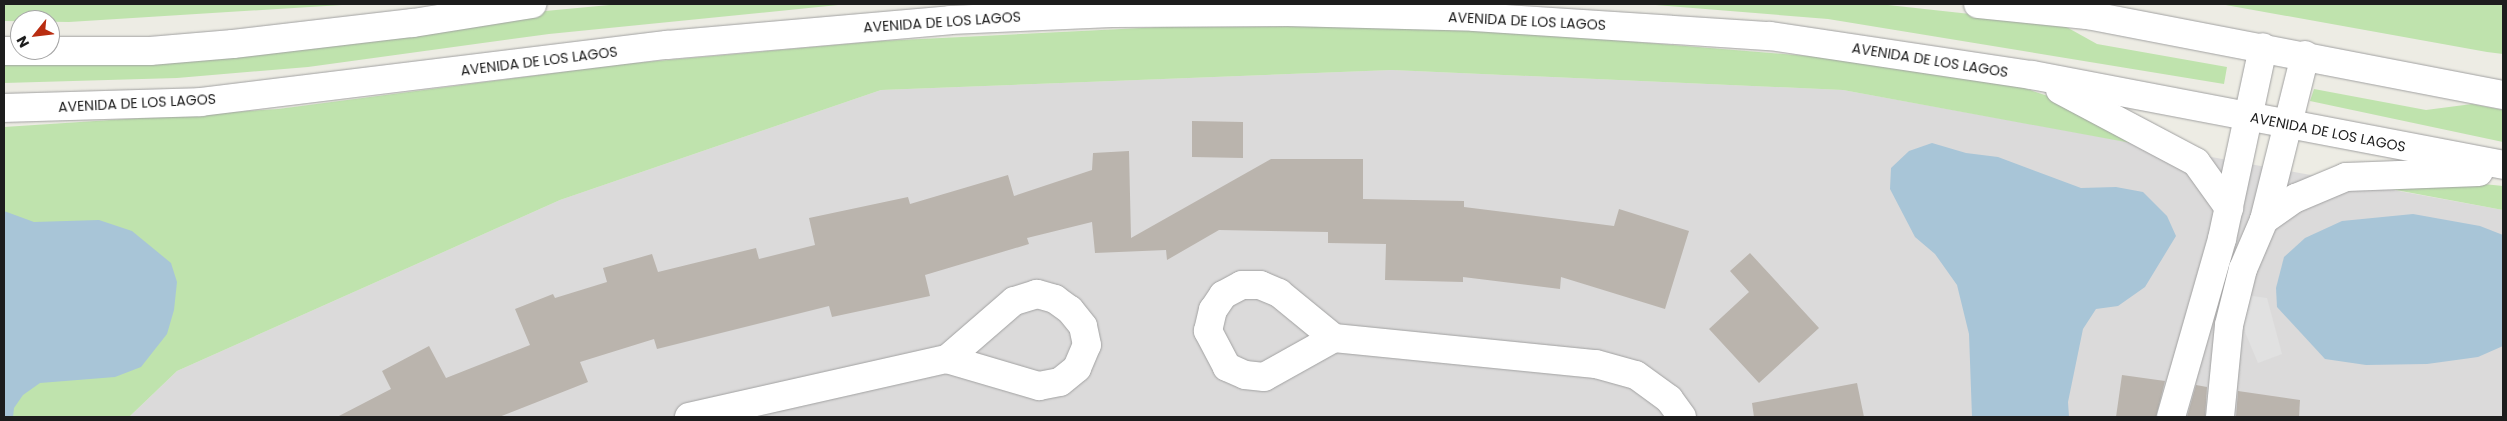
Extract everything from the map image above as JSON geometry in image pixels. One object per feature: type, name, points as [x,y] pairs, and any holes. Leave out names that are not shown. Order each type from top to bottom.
[{"type":"street","points":[[4,51],[141,51],[233,44],[413,23],[532,4]]},
{"type":"street","points":[[1978,4],[2087,15],[2305,55],[2503,95]]},
{"type":"street","name":"AVENIDA DE LOS LAGOS","points":[[4,108],[201,102],[667,45],[950,20],[1112,13],[1288,12],[1474,17],[1770,36],[2032,75],[2503,165]]},
{"type":"street","points":[[2171,417],[2229,208],[2263,47]]},
{"type":"street","points":[[2220,417],[2229,325],[2243,269],[2264,220],[2305,55]]},
{"type":"street","points":[[2032,75],[2196,162],[2229,208]]},
{"type":"street","points":[[2264,220],[2296,198],[2346,177],[2503,171]]},
{"type":"street","points":[[689,417],[947,359],[1014,301],[1037,294],[1055,299],[1070,310],[1083,326],[1087,345],[1077,368],[1060,382],[1039,386],[947,359]]},
{"type":"street","points":[[1334,338],[1596,364],[1636,375],[1669,399],[1682,417]]},
{"type":"shaded area","points":[[1392,70],[1843,90],[2503,210],[2503,417],[129,417],[177,371],[560,200],[881,90]]},
{"type":"shaded area","points":[[2244,295],[2267,298],[2282,354],[2258,363],[2245,332]]},
{"type":"green space","points":[[4,4],[358,4],[69,22],[60,22],[60,10],[10,10],[10,21],[4,21]]},
{"type":"green space","points":[[620,4],[848,4],[549,34],[308,67],[177,78],[4,83],[4,62],[60,60],[60,57]]},
{"type":"green space","points":[[1643,4],[1879,4],[2061,24],[2097,44],[2227,67],[2224,84],[1828,19]]},
{"type":"green space","points":[[2220,4],[2503,4],[2503,54],[2487,52]]},
{"type":"green space","points":[[1442,26],[1856,60],[2006,82],[2054,98],[2142,145],[1843,90],[1392,70],[881,90],[560,200],[177,371],[129,417],[4,417],[4,127],[278,109],[623,64],[880,41],[1162,27]]},
{"type":"green space","points":[[2314,89],[2426,110],[2472,104],[2503,110],[2503,142],[2310,101]]},
{"type":"green space","points":[[2464,182],[2503,186],[2503,210],[2369,185]]},
{"type":"water","points":[[1932,143],[1966,153],[1998,157],[2081,188],[2116,187],[2143,192],[2167,216],[2176,236],[2145,287],[2118,306],[2096,309],[2083,329],[2068,402],[2069,417],[1972,417],[1969,334],[1957,285],[1935,254],[1915,237],[1890,189],[1891,168],[1909,151]]},
{"type":"water","points":[[4,211],[34,222],[99,220],[132,231],[171,263],[177,282],[174,310],[167,334],[141,367],[115,377],[40,383],[23,395],[14,408],[13,417],[4,417]]},
{"type":"water","points":[[2413,214],[2480,226],[2503,235],[2503,346],[2478,357],[2427,364],[2366,365],[2325,359],[2277,307],[2276,288],[2284,257],[2305,238],[2342,221]]},
{"type":"building","points":[[1192,121],[1243,122],[1243,158],[1192,157]]},
{"type":"building","points":[[1129,151],[1131,238],[1271,159],[1363,159],[1363,199],[1464,201],[1464,207],[1614,226],[1619,209],[1689,231],[1665,309],[1561,277],[1560,289],[1463,277],[1463,282],[1385,280],[1386,244],[1328,243],[1328,232],[1219,230],[1167,260],[1166,250],[1095,253],[1092,222],[1027,238],[1029,244],[925,275],[930,296],[832,317],[829,306],[657,349],[654,339],[580,362],[588,382],[499,417],[337,417],[391,389],[382,371],[429,346],[446,378],[530,345],[515,309],[553,294],[555,298],[607,282],[603,268],[652,254],[658,272],[756,248],[759,259],[815,245],[809,218],[908,197],[910,204],[1008,175],[1014,196],[1092,170],[1093,153]]},
{"type":"building","points":[[1750,253],[1819,328],[1759,383],[1709,329],[1749,292],[1730,271]]},
{"type":"building","points":[[2122,375],[2165,381],[2156,417],[2116,417]]},
{"type":"building","points":[[1857,383],[1864,417],[1754,417],[1752,403]]},
{"type":"building","points":[[2196,385],[2207,387],[2205,417],[2187,417]]},
{"type":"building","points":[[2238,391],[2300,400],[2299,417],[2236,417]]}]
